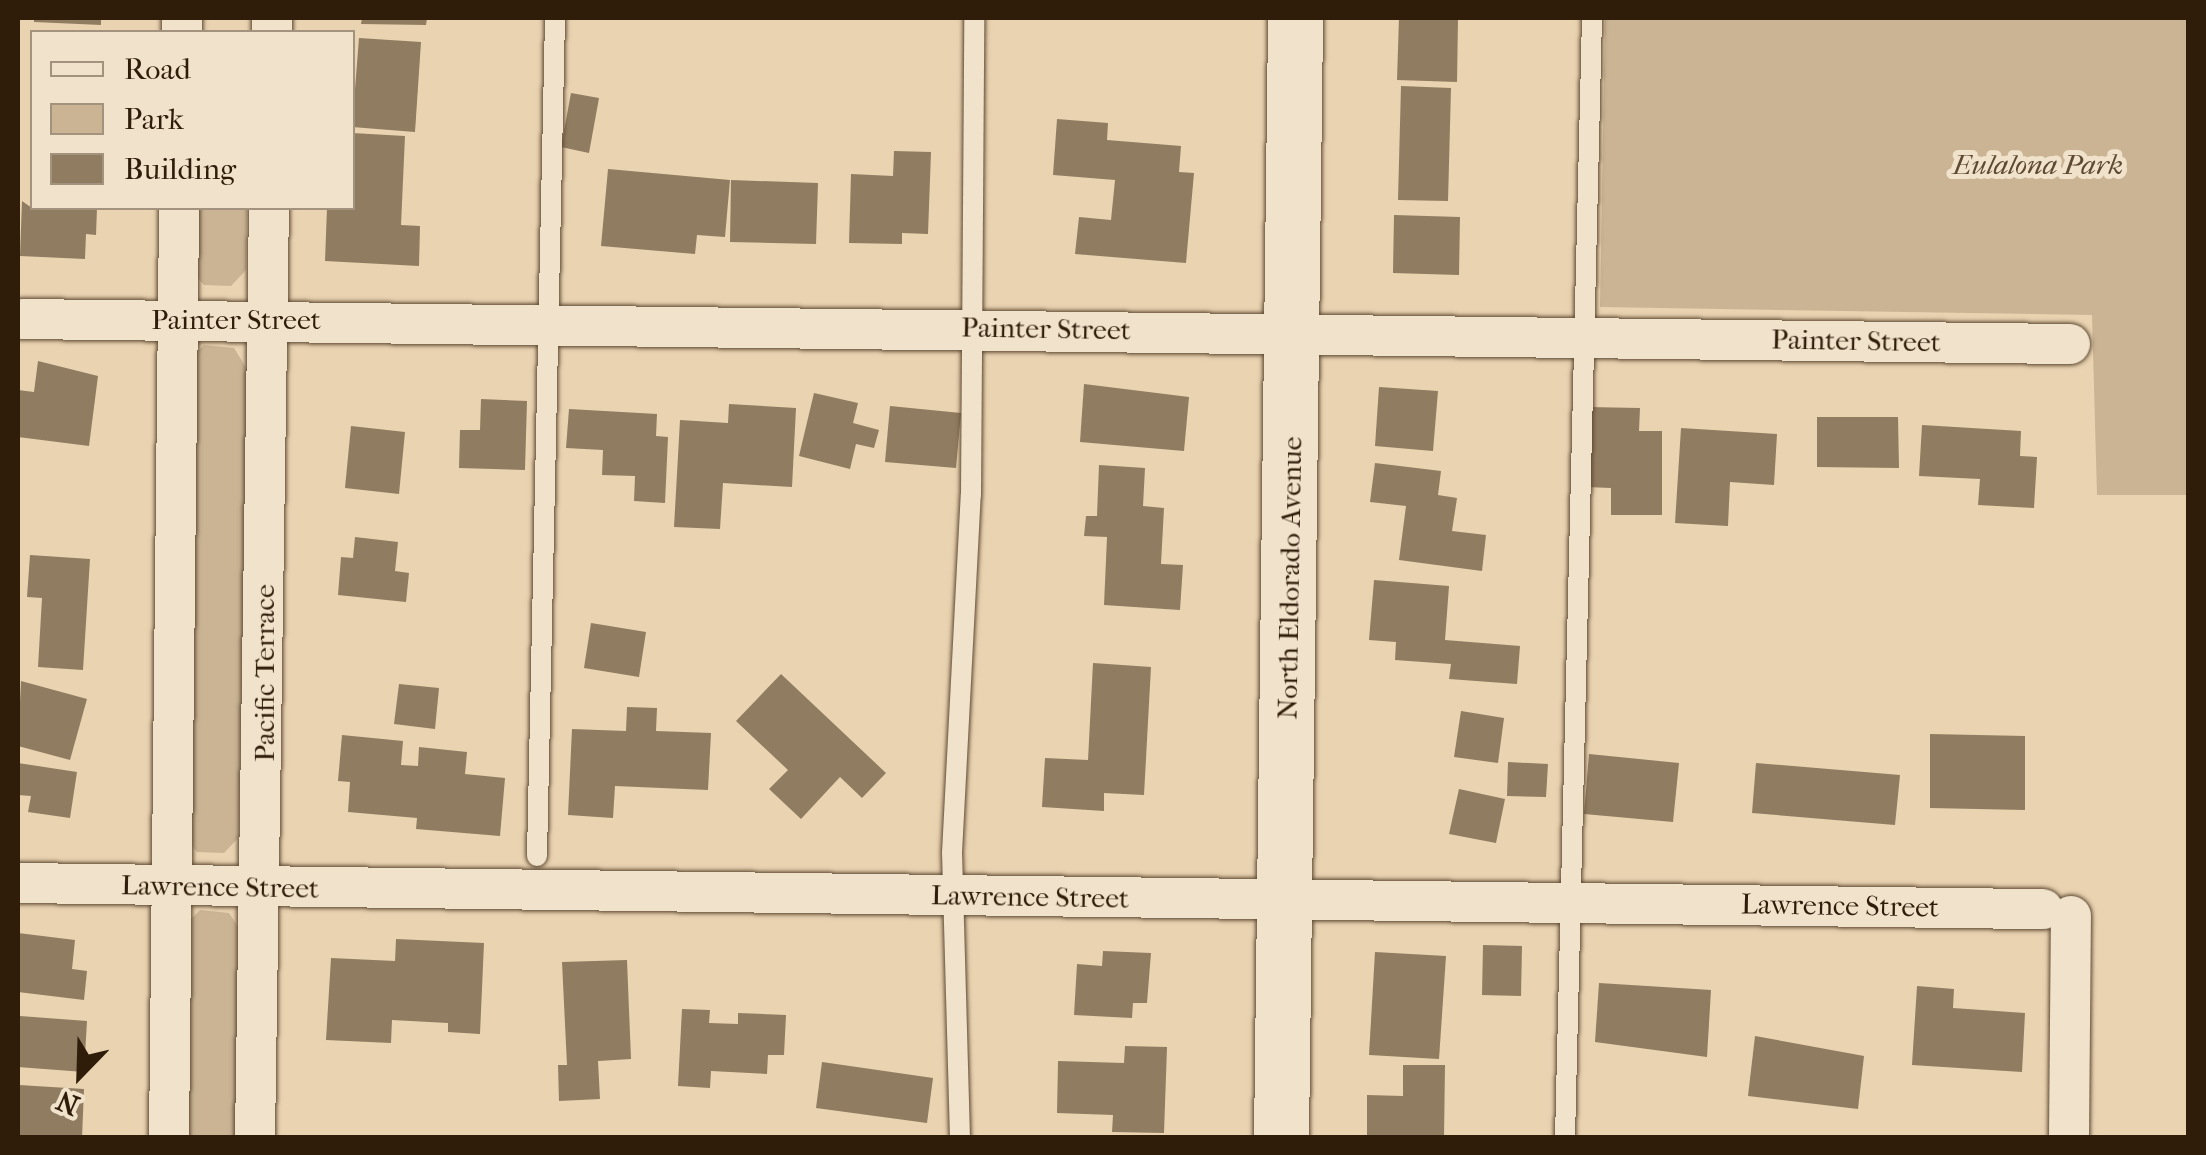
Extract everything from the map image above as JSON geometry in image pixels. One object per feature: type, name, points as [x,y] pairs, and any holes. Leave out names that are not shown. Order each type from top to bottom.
[{"type":"street","name":"North Eldorado Avenue","points":[[1280,1138],[1295,18]]},
{"type":"street","points":[[168,1138],[179,210]]},
{"type":"street","name":"Pacific Terrace","points":[[255,1138],[264,889],[269,210]]},
{"type":"street","name":"Painter Street","points":[[22,319],[548,322],[2070,344]]},
{"type":"street","name":"Lawrence Street","points":[[18,883],[2057,912],[2069,1138]]},
{"type":"lane","points":[[538,856],[555,18]]},
{"type":"lane","points":[[960,1138],[952,896],[972,328],[974,18]]},
{"type":"lane","points":[[1565,1138],[1566,903],[1592,18]]},
{"type":"green space","name":"Eulalona Park","points":[[1605,18],[2188,18],[2188,495],[2097,495],[2092,315],[1600,307]]},
{"type":"green space","points":[[188,210],[247,210],[246,270],[231,286],[204,285],[188,268]]},
{"type":"green space","points":[[204,345],[234,348],[247,369],[239,837],[224,853],[197,852],[181,835],[188,361]]},
{"type":"green space","points":[[200,910],[229,913],[243,934],[240,1137],[181,1138],[184,926]]},
{"type":"building","points":[[34,18],[101,18],[101,25],[34,22]]},
{"type":"building","points":[[362,18],[427,18],[426,25],[361,24]]},
{"type":"building","points":[[1399,18],[1458,18],[1457,82],[1397,80]]},
{"type":"building","points":[[359,38],[421,42],[415,132],[355,127]]},
{"type":"building","points":[[1401,86],[1451,88],[1448,201],[1398,200]]},
{"type":"building","points":[[571,93],[599,98],[589,153],[561,147]]},
{"type":"building","points":[[1057,119],[1108,123],[1107,140],[1181,146],[1179,172],[1194,173],[1186,263],[1075,254],[1079,217],[1111,220],[1115,180],[1053,175]]},
{"type":"building","points":[[355,133],[405,136],[401,225],[420,226],[419,266],[325,261],[327,210],[355,210]]},
{"type":"building","points":[[894,151],[931,152],[928,234],[902,233],[902,244],[849,243],[851,174],[893,176]]},
{"type":"building","points":[[608,169],[730,180],[725,237],[697,235],[695,254],[601,246]]},
{"type":"building","points":[[731,180],[818,183],[816,244],[730,242]]},
{"type":"building","points":[[22,201],[30,210],[97,210],[96,235],[86,234],[85,259],[20,256]]},
{"type":"building","points":[[1394,215],[1460,217],[1459,275],[1393,273]]},
{"type":"building","points":[[38,361],[98,376],[89,446],[18,437],[18,390],[34,392]]},
{"type":"building","points":[[1084,384],[1189,397],[1184,451],[1080,442]]},
{"type":"building","points":[[1379,387],[1438,391],[1433,451],[1375,446]]},
{"type":"building","points":[[814,393],[858,403],[853,423],[879,430],[874,448],[856,444],[850,469],[799,456]]},
{"type":"building","points":[[481,399],[527,401],[525,470],[459,468],[460,430],[480,430]]},
{"type":"building","points":[[729,404],[796,408],[792,487],[723,483],[720,529],[674,527],[680,420],[728,423]]},
{"type":"building","points":[[890,406],[961,413],[956,468],[885,462]]},
{"type":"building","points":[[1587,407],[1640,408],[1639,431],[1662,431],[1662,515],[1611,515],[1611,488],[1586,487]]},
{"type":"building","points":[[569,409],[657,414],[656,436],[668,437],[665,503],[634,501],[635,476],[602,475],[603,450],[566,448]]},
{"type":"building","points":[[1817,417],[1898,417],[1899,468],[1817,467]]},
{"type":"building","points":[[1922,425],[2021,431],[2020,456],[2037,457],[2034,508],[1978,505],[1980,479],[1919,476]]},
{"type":"building","points":[[351,426],[405,432],[399,494],[345,488]]},
{"type":"building","points":[[1681,428],[1777,434],[1774,485],[1730,482],[1728,526],[1675,523]]},
{"type":"building","points":[[1375,463],[1441,471],[1438,495],[1457,498],[1452,531],[1486,535],[1482,571],[1399,560],[1406,506],[1370,502]]},
{"type":"building","points":[[1099,465],[1145,468],[1143,506],[1164,508],[1161,564],[1183,565],[1180,610],[1104,605],[1107,537],[1084,536],[1086,516],[1097,516]]},
{"type":"building","points":[[355,537],[398,542],[395,571],[409,573],[406,602],[338,595],[341,557],[353,558]]},
{"type":"building","points":[[30,555],[90,559],[83,670],[38,667],[42,598],[27,597]]},
{"type":"building","points":[[1374,580],[1449,586],[1445,640],[1520,646],[1517,684],[1449,679],[1451,664],[1395,660],[1396,642],[1369,640]]},
{"type":"building","points":[[591,623],[646,632],[639,677],[584,668]]},
{"type":"building","points":[[1093,663],[1151,667],[1144,795],[1104,793],[1104,811],[1042,807],[1045,758],[1088,760]]},
{"type":"building","points":[[781,674],[886,773],[862,798],[840,777],[801,819],[769,789],[788,770],[736,721]]},
{"type":"building","points":[[21,681],[87,699],[70,760],[18,746]]},
{"type":"building","points":[[399,684],[439,688],[435,729],[394,724]]},
{"type":"building","points":[[627,707],[657,708],[656,731],[711,733],[708,790],[615,786],[613,818],[568,815],[572,729],[626,731]]},
{"type":"building","points":[[1461,711],[1504,718],[1498,763],[1454,757]]},
{"type":"building","points":[[1930,734],[2025,736],[2025,810],[1930,808]]},
{"type":"building","points":[[342,735],[403,741],[401,765],[418,766],[419,747],[467,752],[465,774],[505,778],[500,836],[416,829],[417,818],[348,812],[350,782],[338,781]]},
{"type":"building","points":[[1589,754],[1679,763],[1673,822],[1584,814]]},
{"type":"building","points":[[1508,762],[1548,764],[1546,797],[1507,796]]},
{"type":"building","points":[[18,763],[77,772],[70,818],[28,812],[31,796],[18,795]]},
{"type":"building","points":[[1756,763],[1900,775],[1895,825],[1752,813]]},
{"type":"building","points":[[1459,789],[1505,799],[1496,843],[1449,834]]},
{"type":"building","points":[[18,933],[75,940],[72,969],[87,971],[84,1000],[18,992]]},
{"type":"building","points":[[396,939],[484,943],[480,1034],[448,1032],[448,1023],[392,1020],[391,1043],[326,1040],[331,958],[395,961]]},
{"type":"building","points":[[1483,945],[1522,946],[1521,996],[1482,995]]},
{"type":"building","points":[[1103,951],[1151,953],[1147,1003],[1133,1003],[1132,1018],[1074,1015],[1077,964],[1102,966]]},
{"type":"building","points":[[1375,952],[1446,956],[1439,1059],[1369,1055]]},
{"type":"building","points":[[627,960],[631,1059],[598,1061],[600,1099],[559,1101],[558,1065],[567,1065],[562,962]]},
{"type":"building","points":[[1599,983],[1711,990],[1707,1057],[1595,1042]]},
{"type":"building","points":[[1917,986],[1954,989],[1953,1008],[2025,1013],[2022,1072],[1912,1065]]},
{"type":"building","points":[[682,1009],[710,1010],[709,1023],[738,1024],[738,1013],[786,1015],[784,1055],[768,1055],[767,1074],[711,1071],[710,1088],[678,1086]]},
{"type":"building","points":[[20,1016],[87,1021],[84,1072],[18,1067]]},
{"type":"building","points":[[1755,1036],[1864,1056],[1858,1109],[1748,1096]]},
{"type":"building","points":[[1125,1046],[1167,1047],[1164,1133],[1112,1132],[1113,1115],[1057,1113],[1058,1061],[1124,1063]]},
{"type":"building","points":[[822,1062],[933,1078],[927,1123],[816,1108]]},
{"type":"building","points":[[1403,1065],[1445,1065],[1444,1138],[1367,1138],[1367,1095],[1403,1096]]},
{"type":"building","points":[[19,1085],[84,1089],[82,1138],[18,1138]]}]
